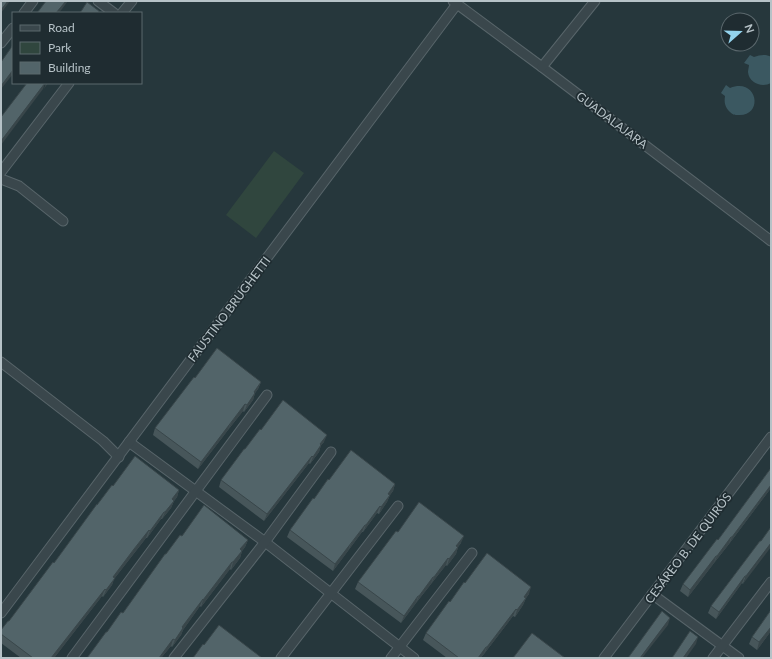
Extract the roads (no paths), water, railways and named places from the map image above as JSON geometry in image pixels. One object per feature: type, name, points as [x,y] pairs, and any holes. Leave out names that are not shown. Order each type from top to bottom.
[{"type":"street","points":[[25,12],[33,1]]},
{"type":"street","points":[[98,1],[113,12]]},
{"type":"street","points":[[123,12],[132,1]]},
{"type":"street","points":[[542,67],[595,1]]},
{"type":"street","name":"GUADALAJARA","points":[[454,3],[542,67],[771,241]]},
{"type":"street","name":"FAUSTINO BRUGHETTI","points":[[1,614],[454,3]]},
{"type":"street","points":[[1,43],[12,29]]},
{"type":"street","points":[[1,172],[68,84]]},
{"type":"street","points":[[1,179],[19,186],[63,221]]},
{"type":"street","points":[[1,362],[103,441],[118,457]]},
{"type":"street","points":[[72,658],[267,396]]},
{"type":"street","name":"CESÁREO B. DE QUIRÓS","points":[[604,658],[771,437]]},
{"type":"street","points":[[129,442],[265,542],[414,658]]},
{"type":"street","points":[[174,658],[265,542],[331,452]]},
{"type":"street","points":[[281,658],[398,506]]},
{"type":"street","points":[[391,658],[472,553]]},
{"type":"street","points":[[713,658],[771,582]]},
{"type":"street","points":[[652,594],[739,658]]},
{"type":"water","points":[[750,55],[754,57],[767,55],[771,57],[771,83],[760,85],[753,82],[748,72],[749,65],[744,63]]},
{"type":"water","points":[[726,85],[730,88],[739,86],[747,88],[752,92],[754,104],[752,110],[746,114],[732,114],[725,105],[725,96],[721,93]]}]
